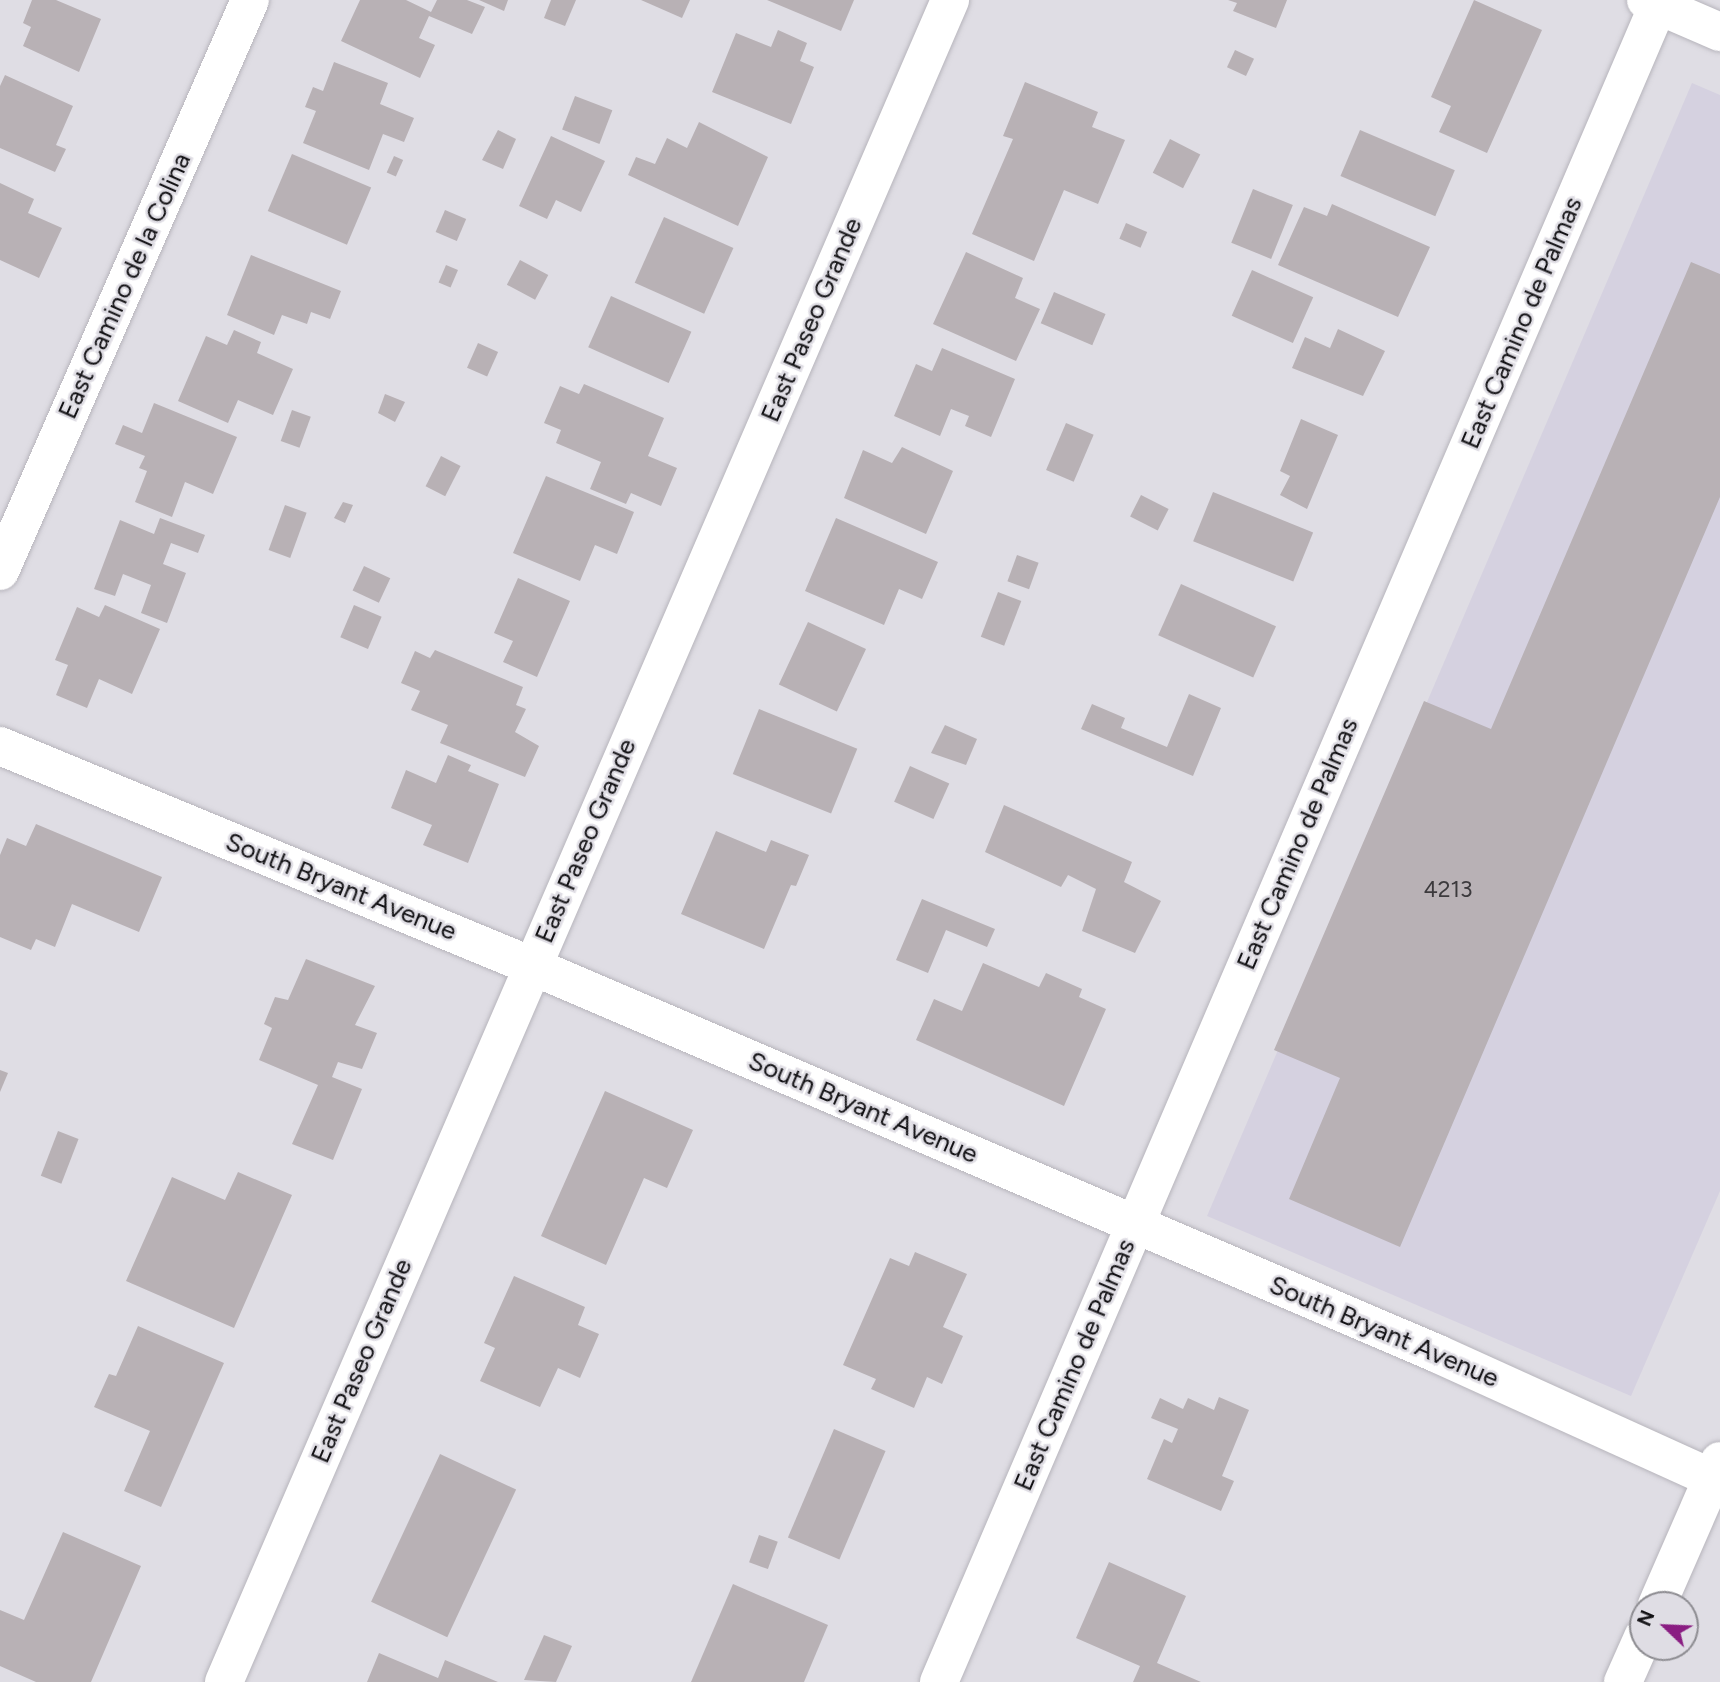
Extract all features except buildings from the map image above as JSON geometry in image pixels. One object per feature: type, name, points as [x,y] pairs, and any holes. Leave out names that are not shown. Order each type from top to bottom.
[{"type":"street","name":"East Camino de la Colina","points":[[0,571],[250,0]]},
{"type":"street","name":"East Paseo Grande","points":[[224,1682],[950,0]]},
{"type":"street","points":[[1652,3],[1720,32]]},
{"type":"street","name":"East Camino de Palmas","points":[[939,1682],[1135,1226],[1652,3]]},
{"type":"street","name":"South Bryant Avenue","points":[[0,746],[532,966],[1718,1474]]},
{"type":"street","points":[[1664,1591],[1718,1474]]},
{"type":"street","points":[[1623,1682],[1632,1661]]},
{"type":"shaded area","points":[[1692,83],[1720,95],[1720,1191],[1631,1396],[1207,1216]]}]
